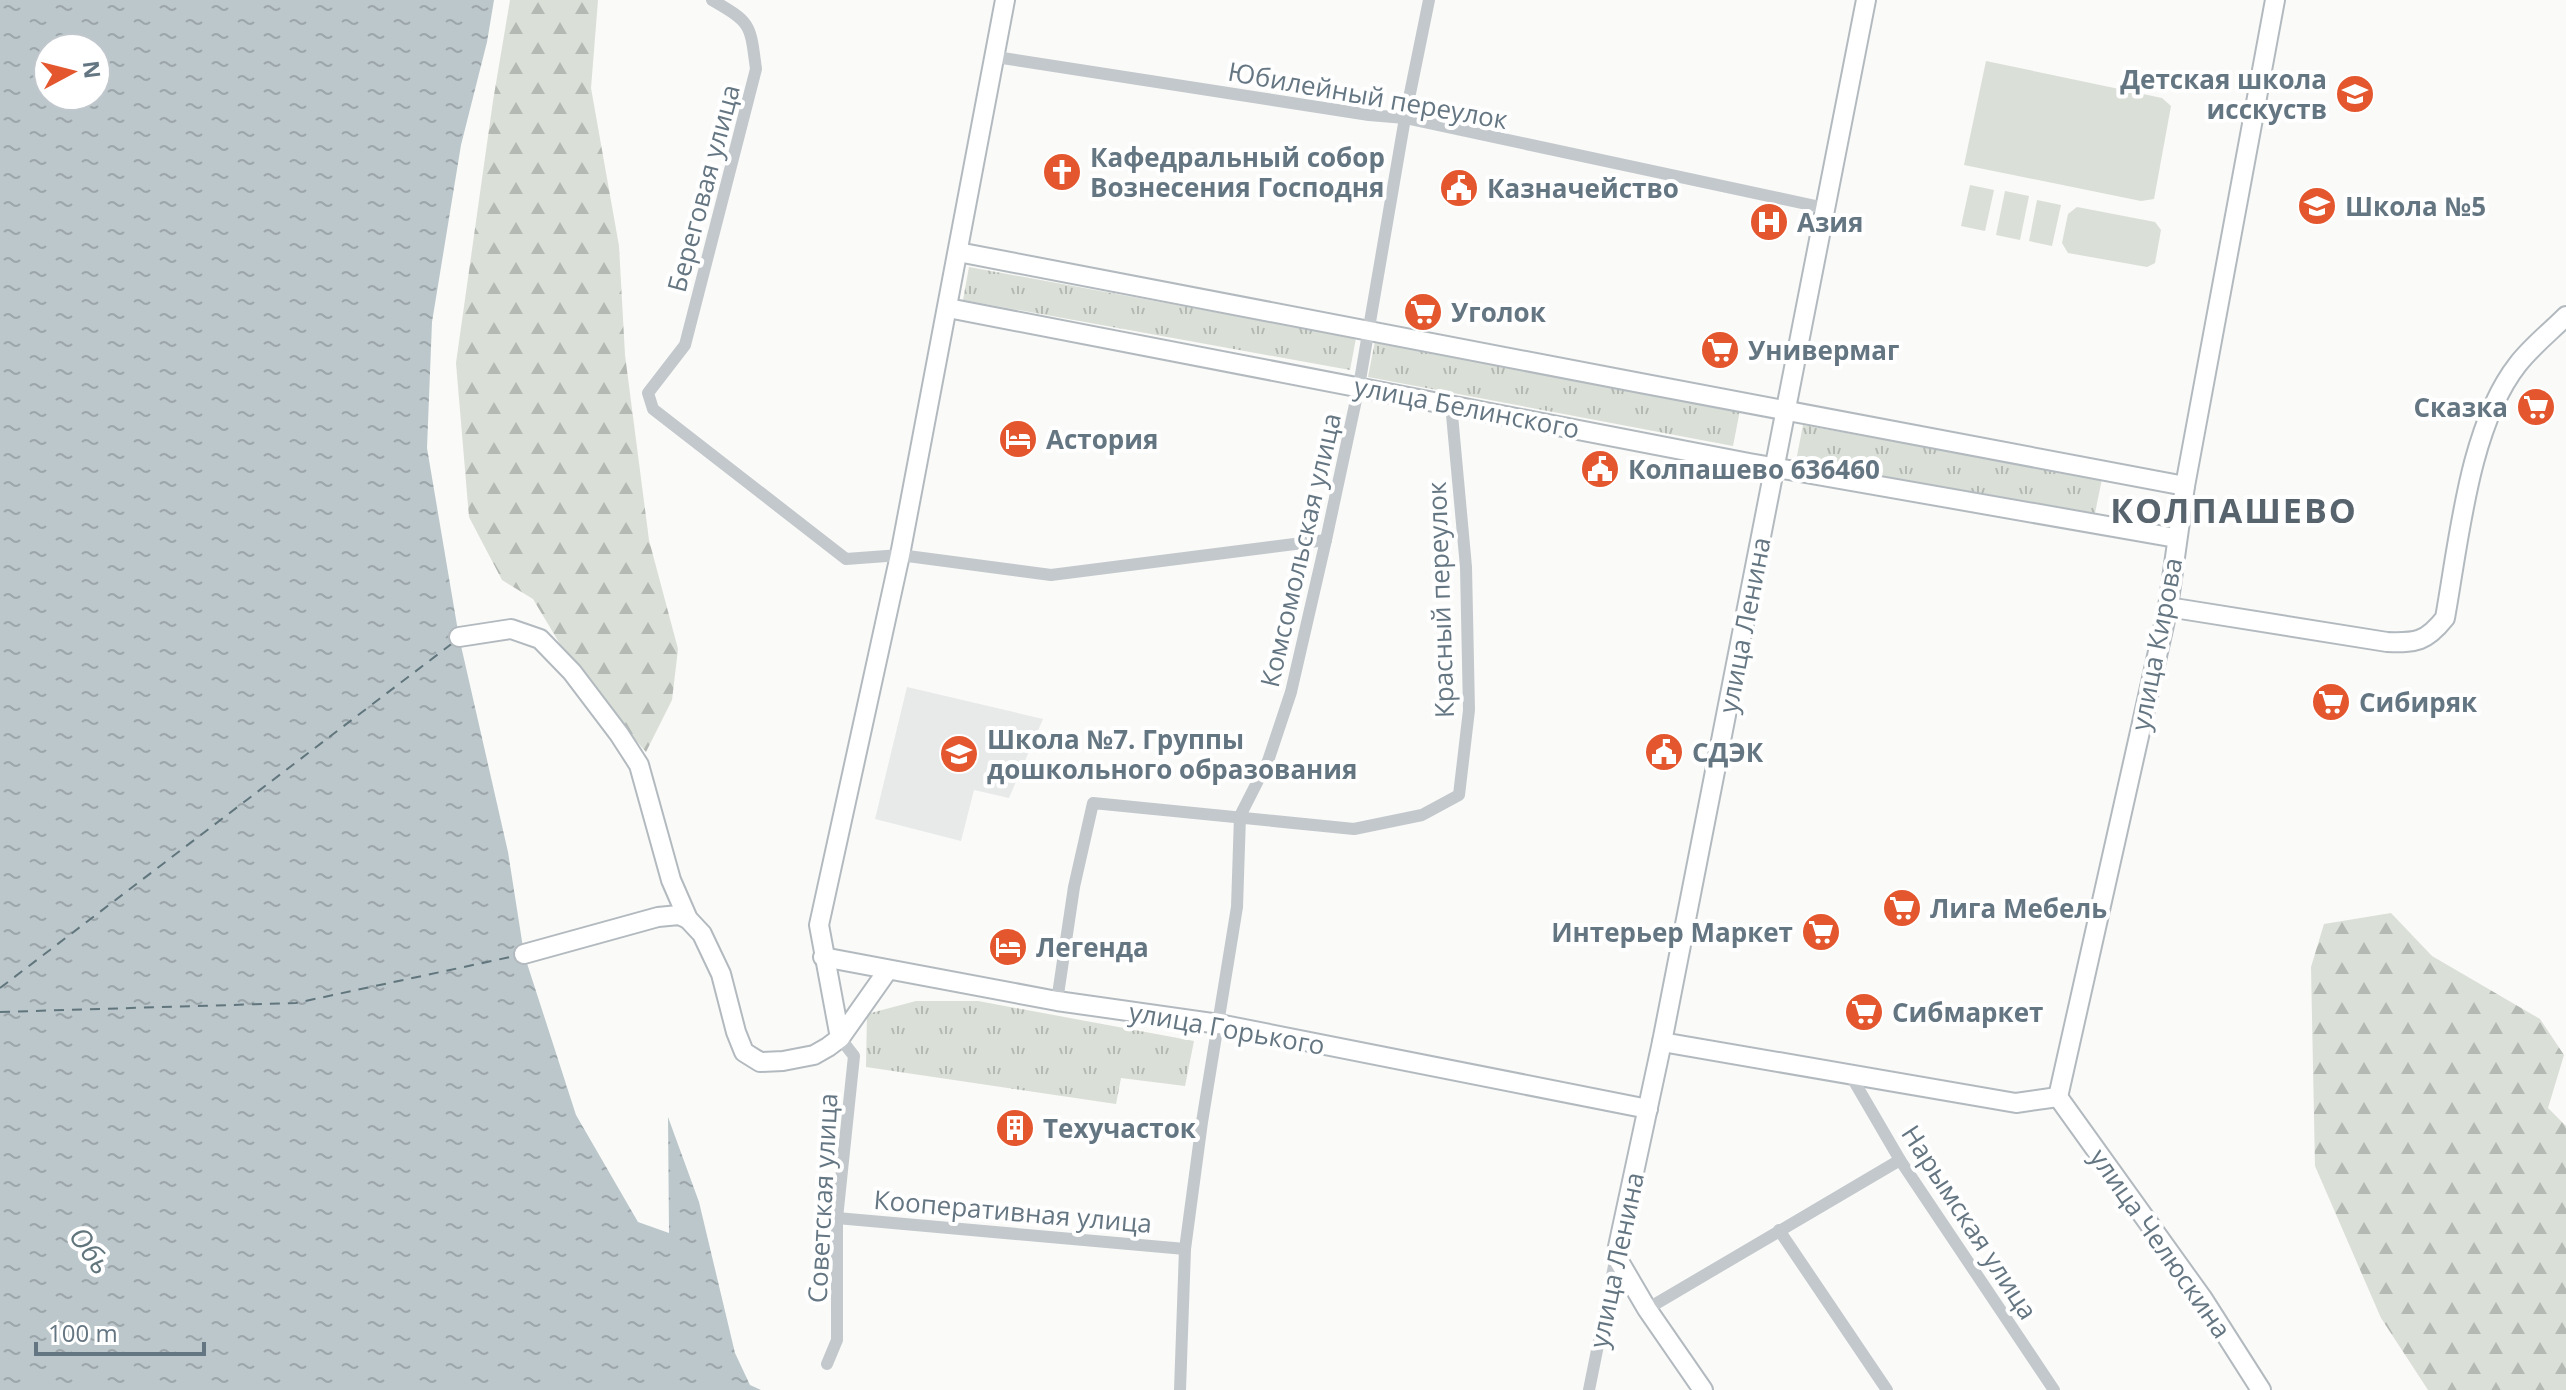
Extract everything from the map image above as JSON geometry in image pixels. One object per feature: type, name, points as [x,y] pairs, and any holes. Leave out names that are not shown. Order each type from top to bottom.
[{"type":"street","name":"Береговая улица","points":[[712,0],[741,17],[751,34],[756,69],[685,345],[648,393],[653,409],[846,559],[900,555]]},
{"type":"street","points":[[840,1038],[819,925],[900,555],[1005,0]]},
{"type":"street","name":"Комсомольская улица","points":[[1180,1390],[1185,1249],[1237,907],[1240,816],[1268,761],[1291,692],[1359,386],[1405,118],[1429,0]]},
{"type":"street","name":"улица Ленина","points":[[1589,1390],[1662,1042],[1866,0]]},
{"type":"street","name":"улица Кирова","points":[[2058,1097],[2168,607],[2185,486],[2275,0]]},
{"type":"street","name":"Юбилейный переулок","points":[[996,57],[1405,118],[1825,208]]},
{"type":"street","points":[[958,252],[1368,329],[1785,413],[2185,486]]},
{"type":"street","name":"улица Белинского","points":[[948,308],[1774,467],[2176,538]]},
{"type":"street","points":[[2168,607],[2387,642],[2411,643],[2432,635],[2445,618],[2474,464],[2490,413],[2517,365],[2566,316]]},
{"type":"street","name":"Красный переулок","points":[[1057,1001],[1074,887],[1093,803],[1354,829],[1422,815],[1459,795],[1469,710],[1466,567],[1451,404]]},
{"type":"street","points":[[900,555],[1051,575],[1326,540]]},
{"type":"street","points":[[459,637],[511,629],[540,639],[572,672],[619,734],[639,765],[671,880],[688,919],[702,934],[721,974],[744,1052],[760,1062],[814,1055],[840,1038],[888,970]]},
{"type":"street","points":[[524,954],[658,917],[679,915],[688,919]]},
{"type":"street","name":"улица Горького","points":[[823,957],[1057,1001],[1219,1024],[1648,1109]]},
{"type":"street","name":"Советская улица","points":[[827,1364],[837,1340],[837,1218],[854,1056],[840,1038]]},
{"type":"street","points":[[1662,1042],[2016,1103],[2058,1097]]},
{"type":"street","name":"Нарымская улица","points":[[1851,1076],[1900,1160],[2054,1390]]},
{"type":"street","name":"улица Челюскина","points":[[2058,1097],[2203,1299],[2261,1390]]},
{"type":"street","points":[[1647,1309],[1900,1160]]},
{"type":"street","name":"Кооперативная улица","points":[[837,1218],[1185,1249]]},
{"type":"street","points":[[1779,1230],[1887,1390]]},
{"type":"street","points":[[1616,1256],[1647,1309],[1703,1390]]},
{"type":"shaded area","name":"Школа №7. Группы дошкольного образования","points":[[907,687],[1043,719],[1009,798],[974,790],[961,841],[875,819]]},
{"type":"green space","points":[[510,0],[598,0],[591,88],[619,246],[625,355],[649,540],[678,649],[672,700],[646,752],[578,674],[533,599],[502,580],[469,517],[456,363]]},
{"type":"green space","points":[[1986,61],[2162,98],[2171,106],[2154,199],[2141,201],[1964,165]]},
{"type":"green space","points":[[1970,185],[1994,190],[1985,231],[1961,226]]},
{"type":"green space","points":[[2005,191],[2029,196],[2020,240],[1996,235]]},
{"type":"green space","points":[[2037,200],[2061,205],[2052,246],[2029,241]]},
{"type":"green space","points":[[2077,207],[2155,222],[2161,230],[2155,263],[2147,267],[2068,253],[2062,243],[2068,214]]},
{"type":"green space","points":[[969,267],[1356,338],[1350,370],[963,300]]},
{"type":"green space","points":[[1375,341],[1740,410],[1733,446],[1368,377]]},
{"type":"green space","points":[[1803,425],[2102,479],[2095,513],[1796,461]]},
{"type":"green space","points":[[2391,913],[2432,956],[2540,1019],[2564,1055],[2548,1108],[2566,1126],[2566,1390],[2428,1390],[2381,1318],[2315,1166],[2311,967],[2324,924]]},
{"type":"green space","points":[[916,1001],[978,1001],[1194,1041],[1185,1086],[1121,1078],[1116,1104],[866,1067],[867,1014]]},
{"type":"water","name":"Обь","points":[[0,0],[494,0],[487,42],[461,145],[432,322],[427,448],[459,637],[508,852],[524,954],[576,1115],[638,1222],[669,1233],[668,1117],[699,1202],[735,1353],[750,1385],[761,1390],[0,1390]]},
{"type":"ferry route","points":[[0,988],[454,642]]},
{"type":"ferry route","points":[[0,1012],[296,1003],[515,956]]},
{"type":"place","name":"Детская школа исскуств","points":[[2355,94]]},
{"type":"place","name":"Кафедральный собор Вознесения Господня","points":[[1062,172]]},
{"type":"place","name":"Казначейство","points":[[1459,188]]},
{"type":"place","name":"Школа №5","points":[[2317,206]]},
{"type":"place","name":"Азия","points":[[1769,222]]},
{"type":"place","name":"Уголок","points":[[1423,312]]},
{"type":"place","name":"Универмаг","points":[[1720,350]]},
{"type":"place","name":"Сказка","points":[[2536,407]]},
{"type":"place","name":"Астория","points":[[1018,439]]},
{"type":"place","name":"Колпашево 636460","points":[[1600,469]]},
{"type":"place","name":"Сибиряк","points":[[2331,702]]},
{"type":"place","name":"СДЭК","points":[[1664,752]]},
{"type":"place","name":"Школа №7. Группы дошкольного образования","points":[[959,754]]},
{"type":"place","name":"Лига Мебель","points":[[1902,908]]},
{"type":"place","name":"Интерьер Маркет","points":[[1821,932]]},
{"type":"place","name":"Легенда","points":[[1008,947]]},
{"type":"place","name":"Сибмаркет","points":[[1864,1012]]},
{"type":"place","name":"Техучасток","points":[[1015,1128]]},
{"type":"district","name":"КОЛПАШЕВО","points":[[2234,510]]}]
